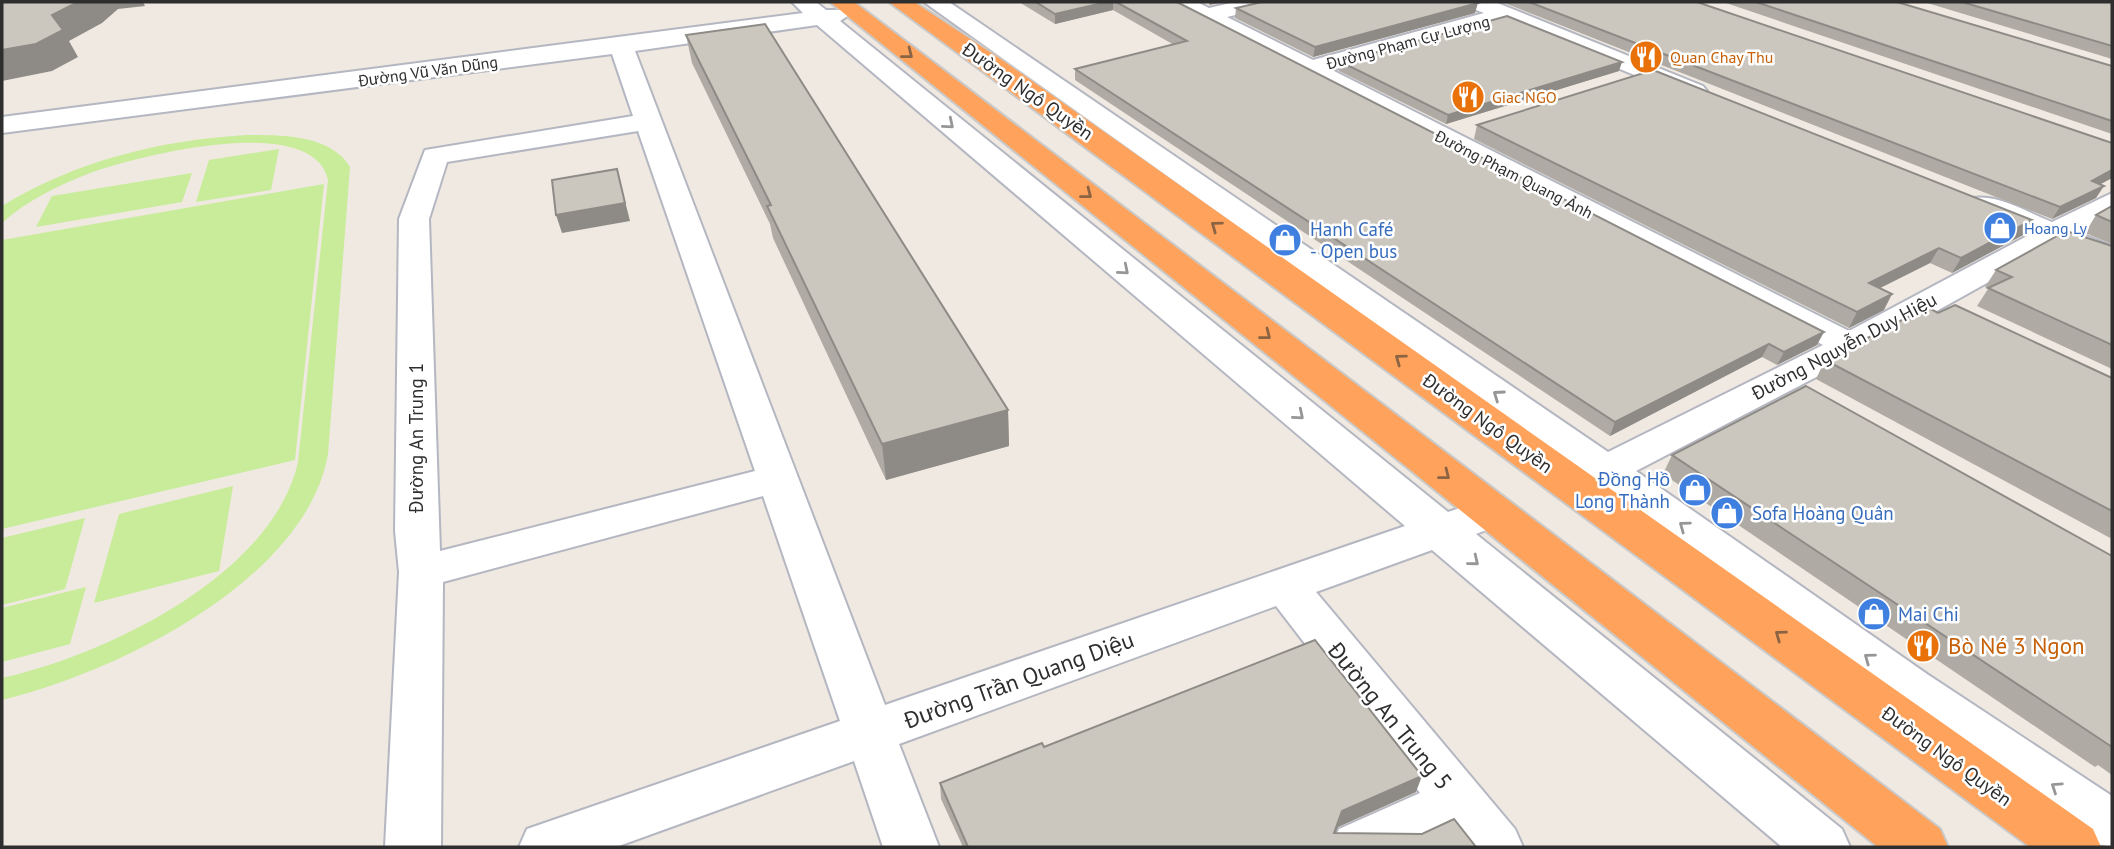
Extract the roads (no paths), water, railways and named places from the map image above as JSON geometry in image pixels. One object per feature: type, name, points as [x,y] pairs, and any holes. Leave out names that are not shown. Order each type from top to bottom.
[{"type":"highway","points":[[830,8],[914,2]]},
{"type":"highway","points":[[830,8],[1492,512],[1920,847]]},
{"type":"highway","name":"Đường Ngô Quyền","points":[[1590,477],[2073,847]]},
{"type":"street","name":"Đường Ngô Quyền","points":[[914,2],[1590,477],[1910,688],[2112,826]]},
{"type":"street","name":"Đường Phạm Quang Ảnh","points":[[1181,2],[1848,344]]},
{"type":"street","points":[[1207,15],[1262,2]]},
{"type":"street","name":"Đường Phạm Cự Lượng","points":[[1476,2],[1714,98]]},
{"type":"street","points":[[830,8],[1438,531],[1822,847]]},
{"type":"street","name":"Đường Vũ Văn Dũng","points":[[2,125],[621,46],[830,8]]},
{"type":"street","name":"Đường Phạm Cự Lượng","points":[[1309,69],[1506,15]]},
{"type":"street","points":[[621,46],[911,847]]},
{"type":"street","points":[[1610,85],[1649,72]]},
{"type":"street","name":"Đường An Trung 1","points":[[421,572],[416,531],[414,219],[435,156],[649,121]]},
{"type":"street","points":[[1442,137],[1481,125]]},
{"type":"street","points":[[1961,197],[2112,257]]},
{"type":"street","name":"Đường Nguyễn Duy Hiệu","points":[[1590,477],[1782,379],[2112,202]]},
{"type":"street","points":[[1930,300],[1967,317]]},
{"type":"street","points":[[1782,379],[1819,399]]},
{"type":"street","points":[[413,847],[421,572],[778,479]]},
{"type":"street","name":"Đường Trần Quang Diệu","points":[[547,847],[1492,512]]},
{"type":"street","name":"Đường An Trung 5","points":[[1285,585],[1495,847]]},
{"type":"street","points":[[1359,847],[1458,801]]},
{"type":"place","name":"Quan Chay Thu","points":[[1646,57]]},
{"type":"place","name":"Giac NGO","points":[[1468,97]]},
{"type":"place","name":"Hoang Ly","points":[[2000,228]]},
{"type":"place","name":"Hanh Café - Open bus","points":[[1285,240]]},
{"type":"place","name":"Đồng Hồ Long Thành","points":[[1695,490]]},
{"type":"place","name":"Sofa Hoàng Quân","points":[[1727,513]]},
{"type":"place","name":"Mai Chi","points":[[1874,614]]},
{"type":"place","name":"Bò Né 3 Ngon","points":[[1923,646]]}]
